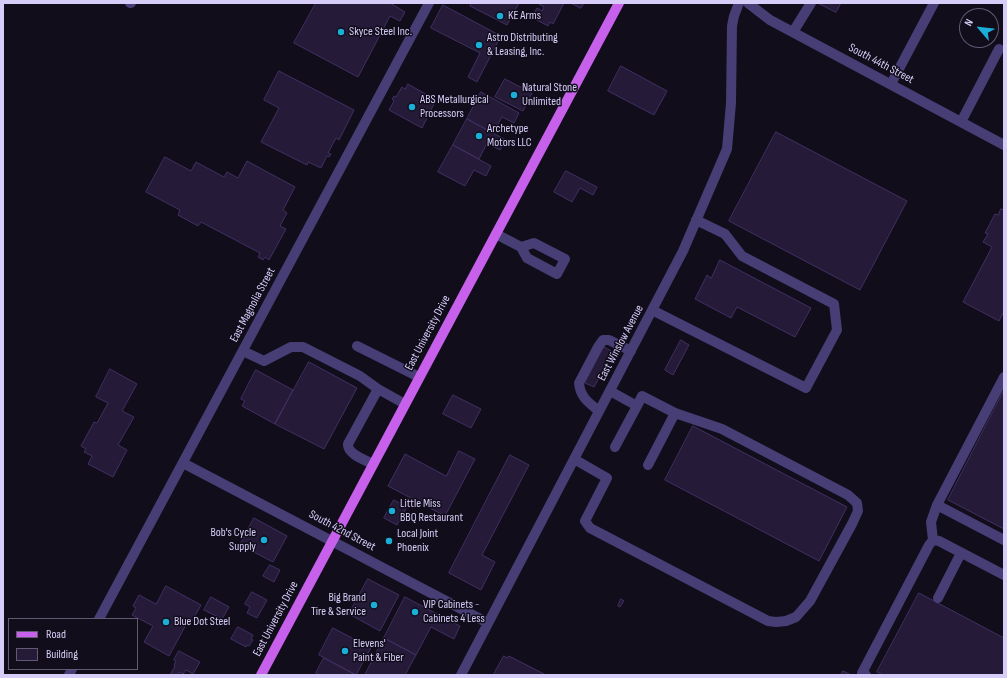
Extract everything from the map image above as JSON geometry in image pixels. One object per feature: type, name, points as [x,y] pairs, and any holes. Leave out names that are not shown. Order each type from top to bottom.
[{"type":"main road","name":"East University Drive","points":[[261,675],[619,3]]},
{"type":"street","name":"East Magnolia Street","points":[[100,618],[429,3]]},
{"type":"street","name":"East Winslow Avenue","points":[[461,675],[683,251],[727,149],[731,103],[732,26],[739,3]]},
{"type":"street","name":"South 44th Street","points":[[748,3],[770,20],[1004,145]]},
{"type":"street","points":[[793,32],[811,3]]},
{"type":"street","points":[[891,84],[934,3]]},
{"type":"street","points":[[961,122],[999,49]]},
{"type":"street","points":[[652,310],[806,388],[837,330],[834,304],[742,256],[725,234],[696,220]]},
{"type":"street","points":[[496,234],[522,247]]},
{"type":"street","points":[[599,411],[584,398],[579,383],[598,347],[603,340],[609,340],[631,351]]},
{"type":"street","points":[[357,346],[419,377]]},
{"type":"street","points":[[243,351],[264,361],[291,347],[303,347],[360,376],[378,389],[405,404]]},
{"type":"street","points":[[866,675],[862,673],[933,540],[931,522],[937,505],[1004,377]]},
{"type":"street","points":[[373,464],[351,452],[348,444],[378,389]]},
{"type":"street","points":[[610,392],[637,406]]},
{"type":"street","points":[[574,459],[607,478],[585,521],[590,528],[768,621],[786,621],[796,617],[810,601],[852,524],[858,510],[857,503],[848,495],[722,429],[676,413],[642,396],[615,447]]},
{"type":"street","points":[[648,466],[676,413]]},
{"type":"street","name":"South 42nd Street","points":[[183,462],[488,623]]},
{"type":"street","points":[[937,505],[1004,540]]},
{"type":"street","points":[[933,540],[939,541],[1004,575]]},
{"type":"street","points":[[938,598],[961,553]]},
{"type":"building","name":"Skyce Steel Inc.","points":[[316,3],[390,3],[405,12],[400,21],[390,16],[358,77],[294,43]]},
{"type":"building","name":"KE Arms","points":[[472,3],[519,3],[507,25],[470,6]]},
{"type":"building","points":[[564,3],[553,24],[550,22],[548,26],[535,19],[537,15],[534,13],[537,8],[542,11],[544,7],[539,4]]},
{"type":"building","points":[[571,3],[584,3],[581,8]]},
{"type":"building","points":[[818,3],[841,3],[836,12]]},
{"type":"building","name":"Astro Distributing & Leasing, Inc.","points":[[443,5],[501,36],[477,82],[468,77],[480,53],[431,28]]},
{"type":"building","points":[[621,66],[667,91],[654,115],[608,91]]},
{"type":"building","points":[[279,71],[354,110],[339,140],[336,138],[328,153],[331,154],[329,157],[327,156],[321,168],[308,162],[307,165],[261,142],[279,108],[264,100]]},
{"type":"building","name":"Natural Stone Unlimited","points":[[505,79],[532,93],[523,111],[495,97]]},
{"type":"building","name":"ABS Metallurgical Processors","points":[[408,84],[429,96],[427,100],[434,104],[422,128],[389,110],[394,101],[392,99],[394,96],[396,97],[402,87],[405,89]]},
{"type":"building","points":[[481,92],[519,113],[514,123],[502,117],[493,133],[467,119]]},
{"type":"building","name":"Archetype Motors LLC","points":[[467,119],[506,140],[500,150],[487,143],[479,159],[453,145]]},
{"type":"building","points":[[776,132],[907,201],[860,290],[729,221]]},
{"type":"building","points":[[453,145],[491,166],[486,176],[474,170],[465,186],[438,172]]},
{"type":"building","points":[[165,157],[191,171],[196,162],[224,177],[227,172],[238,178],[247,161],[295,187],[283,210],[287,213],[280,226],[286,229],[269,260],[265,257],[263,260],[258,257],[260,253],[201,222],[198,226],[178,215],[180,210],[146,192]]},
{"type":"building","points":[[566,171],[597,187],[593,195],[580,188],[572,202],[554,192]]},
{"type":"building","points":[[1001,209],[1004,210],[1004,311],[999,321],[963,302],[992,247],[983,242],[988,234],[985,233],[995,214],[998,215]]},
{"type":"building","points":[[720,260],[811,308],[795,337],[737,307],[731,318],[695,299],[707,275],[711,278]]},
{"type":"building","points":[[681,340],[689,345],[673,375],[665,370]]},
{"type":"building","points":[[604,347],[613,352],[594,387],[585,383]]},
{"type":"building","points":[[309,362],[357,388],[324,449],[275,424]]},
{"type":"building","points":[[110,369],[137,384],[122,411],[134,417],[118,445],[127,450],[113,477],[88,464],[92,456],[84,452],[86,449],[81,446],[94,422],[97,423],[108,403],[96,397]]},
{"type":"building","points":[[256,370],[293,390],[275,424],[242,406],[245,401],[241,399]]},
{"type":"building","points":[[1004,390],[1004,529],[948,500]]},
{"type":"building","points":[[453,395],[481,409],[471,428],[443,414]]},
{"type":"building","points":[[693,426],[847,507],[819,561],[665,480]]},
{"type":"building","points":[[459,451],[475,459],[445,516],[388,486],[405,454],[446,476]]},
{"type":"building","points":[[510,455],[529,465],[482,555],[495,562],[481,590],[449,573]]},
{"type":"building","points":[[394,500],[407,507],[397,525],[384,518]]},
{"type":"building","name":"Bob's Cycle Supply","points":[[254,518],[287,536],[273,562],[240,545]]},
{"type":"building","points":[[270,565],[280,570],[274,582],[263,576]]},
{"type":"building","name":"Big Brand Tire & Service","points":[[368,579],[399,595],[380,631],[349,614]]},
{"type":"building","name":"Blue Dot Steel","points":[[166,586],[201,605],[191,623],[188,621],[169,656],[144,642],[153,626],[132,615],[136,608],[133,606],[139,595],[156,604]]},
{"type":"building","points":[[252,592],[267,600],[257,618],[247,613],[250,607],[245,604]]},
{"type":"building","points":[[919,593],[1004,638],[1004,675],[883,675],[877,672]]},
{"type":"building","points":[[211,597],[229,607],[222,619],[204,610]]},
{"type":"building","name":"VIP Cabinets - Cabinets 4 Less","points":[[405,597],[460,626],[454,639],[431,627],[416,655],[384,638]]},
{"type":"building","points":[[621,599],[624,601],[620,607],[618,606]]},
{"type":"building","points":[[238,627],[253,635],[251,639],[253,640],[249,646],[247,645],[246,647],[231,639]]},
{"type":"building","name":"Elevens' Paint & Fiber","points":[[333,628],[371,648],[356,675],[319,655]]},
{"type":"building","points":[[384,638],[416,655],[405,675],[365,675]]},
{"type":"building","points":[[179,651],[200,662],[193,674],[186,670],[183,674],[179,672],[177,675],[170,675],[175,666],[176,661],[174,660]]},
{"type":"building","points":[[504,656],[507,658],[509,656],[546,675],[496,675],[494,674]]},
{"type":"building","points":[[324,658],[356,675],[320,675],[316,673]]},
{"type":"building","points":[[843,671],[851,675],[841,675]]},
{"type":"place","name":"KE Arms","points":[[500,16]]},
{"type":"place","name":"Skyce Steel Inc.","points":[[341,32]]},
{"type":"place","name":"Astro Distributing & Leasing, Inc.","points":[[479,45]]},
{"type":"place","name":"Natural Stone Unlimited","points":[[514,95]]},
{"type":"place","name":"ABS Metallurgical Processors","points":[[412,107]]},
{"type":"place","name":"Archetype Motors LLC","points":[[479,136]]},
{"type":"place","name":"Little Miss BBQ Restaurant","points":[[392,511]]},
{"type":"place","name":"Bob's Cycle Supply","points":[[264,540]]},
{"type":"place","name":"Local Joint Phoenix","points":[[389,541]]},
{"type":"place","name":"Big Brand Tire & Service","points":[[374,605]]},
{"type":"place","name":"VIP Cabinets - Cabinets 4 Less","points":[[415,612]]},
{"type":"place","name":"Blue Dot Steel","points":[[166,622]]},
{"type":"place","name":"Elevens' Paint & Fiber","points":[[345,651]]}]
